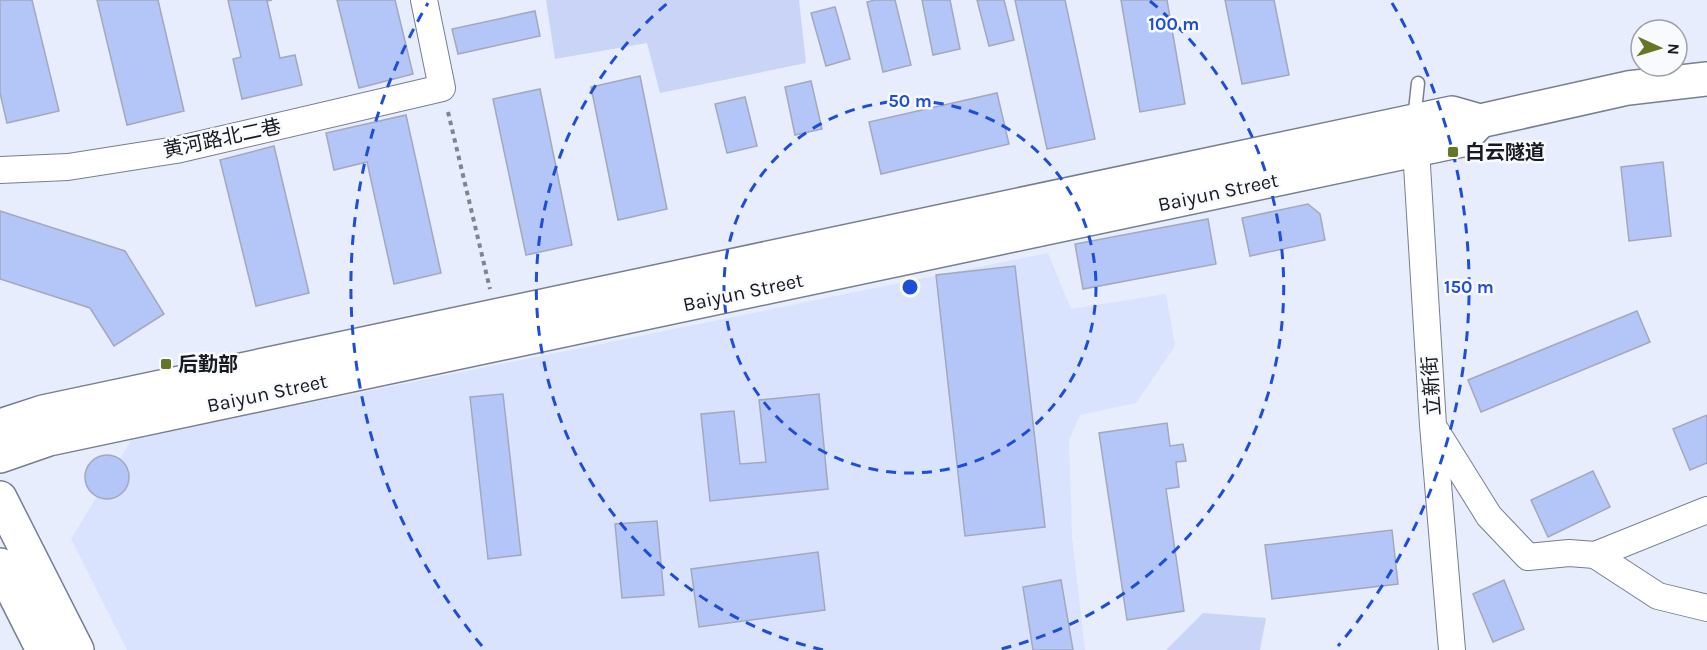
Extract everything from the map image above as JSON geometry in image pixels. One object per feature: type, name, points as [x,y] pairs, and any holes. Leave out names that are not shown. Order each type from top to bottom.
[{"type":"main road","name":"Baiyun Street","points":[[0,426],[43,412],[496,316],[1415,136],[1462,140],[1480,122],[1628,88],[1707,80]]},
{"type":"main road","name":"Baiyun Street","points":[[0,456],[49,439],[1415,136]]},
{"type":"main road","points":[[0,498],[77,650]]},
{"type":"main road","points":[[0,565],[43,650]]},
{"type":"street","points":[[424,0],[442,88]]},
{"type":"street","name":"黄河路北二巷","points":[[0,170],[68,167],[176,150],[442,88]]},
{"type":"street","name":"立新街","points":[[1415,136],[1433,425],[1452,650]]},
{"type":"street","points":[[1433,425],[1489,516],[1528,557],[1569,553],[1595,555],[1707,510]]},
{"type":"street","points":[[1595,555],[1658,596],[1707,608]]},
{"type":"lane","points":[[1415,136],[1418,83]]},
{"type":"path","points":[[442,88],[496,316]]},
{"type":"shaded area","points":[[546,0],[799,0],[806,63],[660,93],[647,43],[555,59]]},
{"type":"shaded area","points":[[1048,253],[1071,309],[1166,294],[1175,346],[1136,403],[1080,415],[1069,440],[1072,537],[1085,650],[127,650],[71,539],[132,439]]},
{"type":"shaded area","points":[[1203,613],[1266,618],[1260,650],[1166,650]]},
{"type":"building","points":[[0,0],[32,0],[59,111],[7,123],[0,93]]},
{"type":"building","points":[[97,0],[158,0],[184,111],[127,125]]},
{"type":"building","points":[[228,0],[272,0],[267,1],[280,58],[295,55],[302,85],[242,99],[233,59],[241,57]]},
{"type":"building","points":[[337,0],[395,0],[413,74],[359,88]]},
{"type":"building","points":[[895,0],[911,65],[883,72],[867,2]]},
{"type":"building","points":[[922,0],[950,0],[960,49],[933,55]]},
{"type":"building","points":[[977,0],[1004,0],[1014,40],[989,46]]},
{"type":"building","points":[[1015,0],[1065,0],[1095,139],[1047,149]]},
{"type":"building","points":[[1121,0],[1167,0],[1185,104],[1140,112]]},
{"type":"building","points":[[1225,0],[1274,0],[1289,75],[1242,84]]},
{"type":"building","points":[[835,7],[850,59],[826,66],[811,13]]},
{"type":"building","points":[[535,11],[540,36],[458,54],[452,29]]},
{"type":"building","points":[[640,76],[667,209],[618,220],[591,87]]},
{"type":"building","points":[[811,81],[822,129],[795,135],[785,87]]},
{"type":"building","points":[[540,89],[572,245],[526,255],[493,99]]},
{"type":"building","points":[[997,93],[1009,144],[881,174],[869,122]]},
{"type":"building","points":[[745,97],[757,146],[727,153],[715,104]]},
{"type":"building","points":[[406,115],[441,273],[394,284],[367,162],[334,170],[326,133]]},
{"type":"building","points":[[274,146],[309,293],[256,306],[220,160]]},
{"type":"building","points":[[1663,162],[1671,236],[1629,241],[1621,167]]},
{"type":"building","points":[[1308,204],[1320,214],[1325,240],[1250,256],[1242,218]]},
{"type":"building","points":[[0,211],[125,251],[164,314],[114,346],[90,308],[0,279]]},
{"type":"building","points":[[1208,219],[1216,264],[1083,289],[1075,244]]},
{"type":"building","points":[[1015,266],[1045,527],[965,536],[936,275]]},
{"type":"building","points":[[1637,311],[1650,342],[1481,412],[1468,380]]},
{"type":"building","points":[[503,394],[521,555],[488,559],[470,397]]},
{"type":"building","points":[[819,394],[828,489],[710,501],[701,414],[734,411],[740,464],[766,462],[759,400]]},
{"type":"building","points":[[1707,415],[1707,463],[1690,470],[1673,429]]},
{"type":"building","points":[[1167,423],[1170,446],[1183,444],[1186,461],[1176,462],[1179,487],[1166,489],[1184,611],[1127,620],[1099,433]]},
{"type":"building","points":[[107,455],[116,456],[123,461],[128,468],[128,486],[123,493],[116,498],[107,499],[98,498],[91,493],[86,486],[85,477],[86,468],[91,461],[98,456]]},
{"type":"building","points":[[1593,471],[1610,507],[1548,537],[1531,500]]},
{"type":"building","points":[[657,521],[664,595],[622,598],[615,524]]},
{"type":"building","points":[[1392,530],[1398,584],[1272,599],[1265,545]]},
{"type":"building","points":[[818,552],[825,610],[699,627],[691,569]]},
{"type":"building","points":[[1061,580],[1073,650],[1033,650],[1023,587]]},
{"type":"building","points":[[1504,580],[1524,629],[1493,642],[1473,594]]},
{"type":"place","name":"白云隧道","points":[[1453,152]]},
{"type":"place","name":"后勤部","points":[[166,364]]}]
